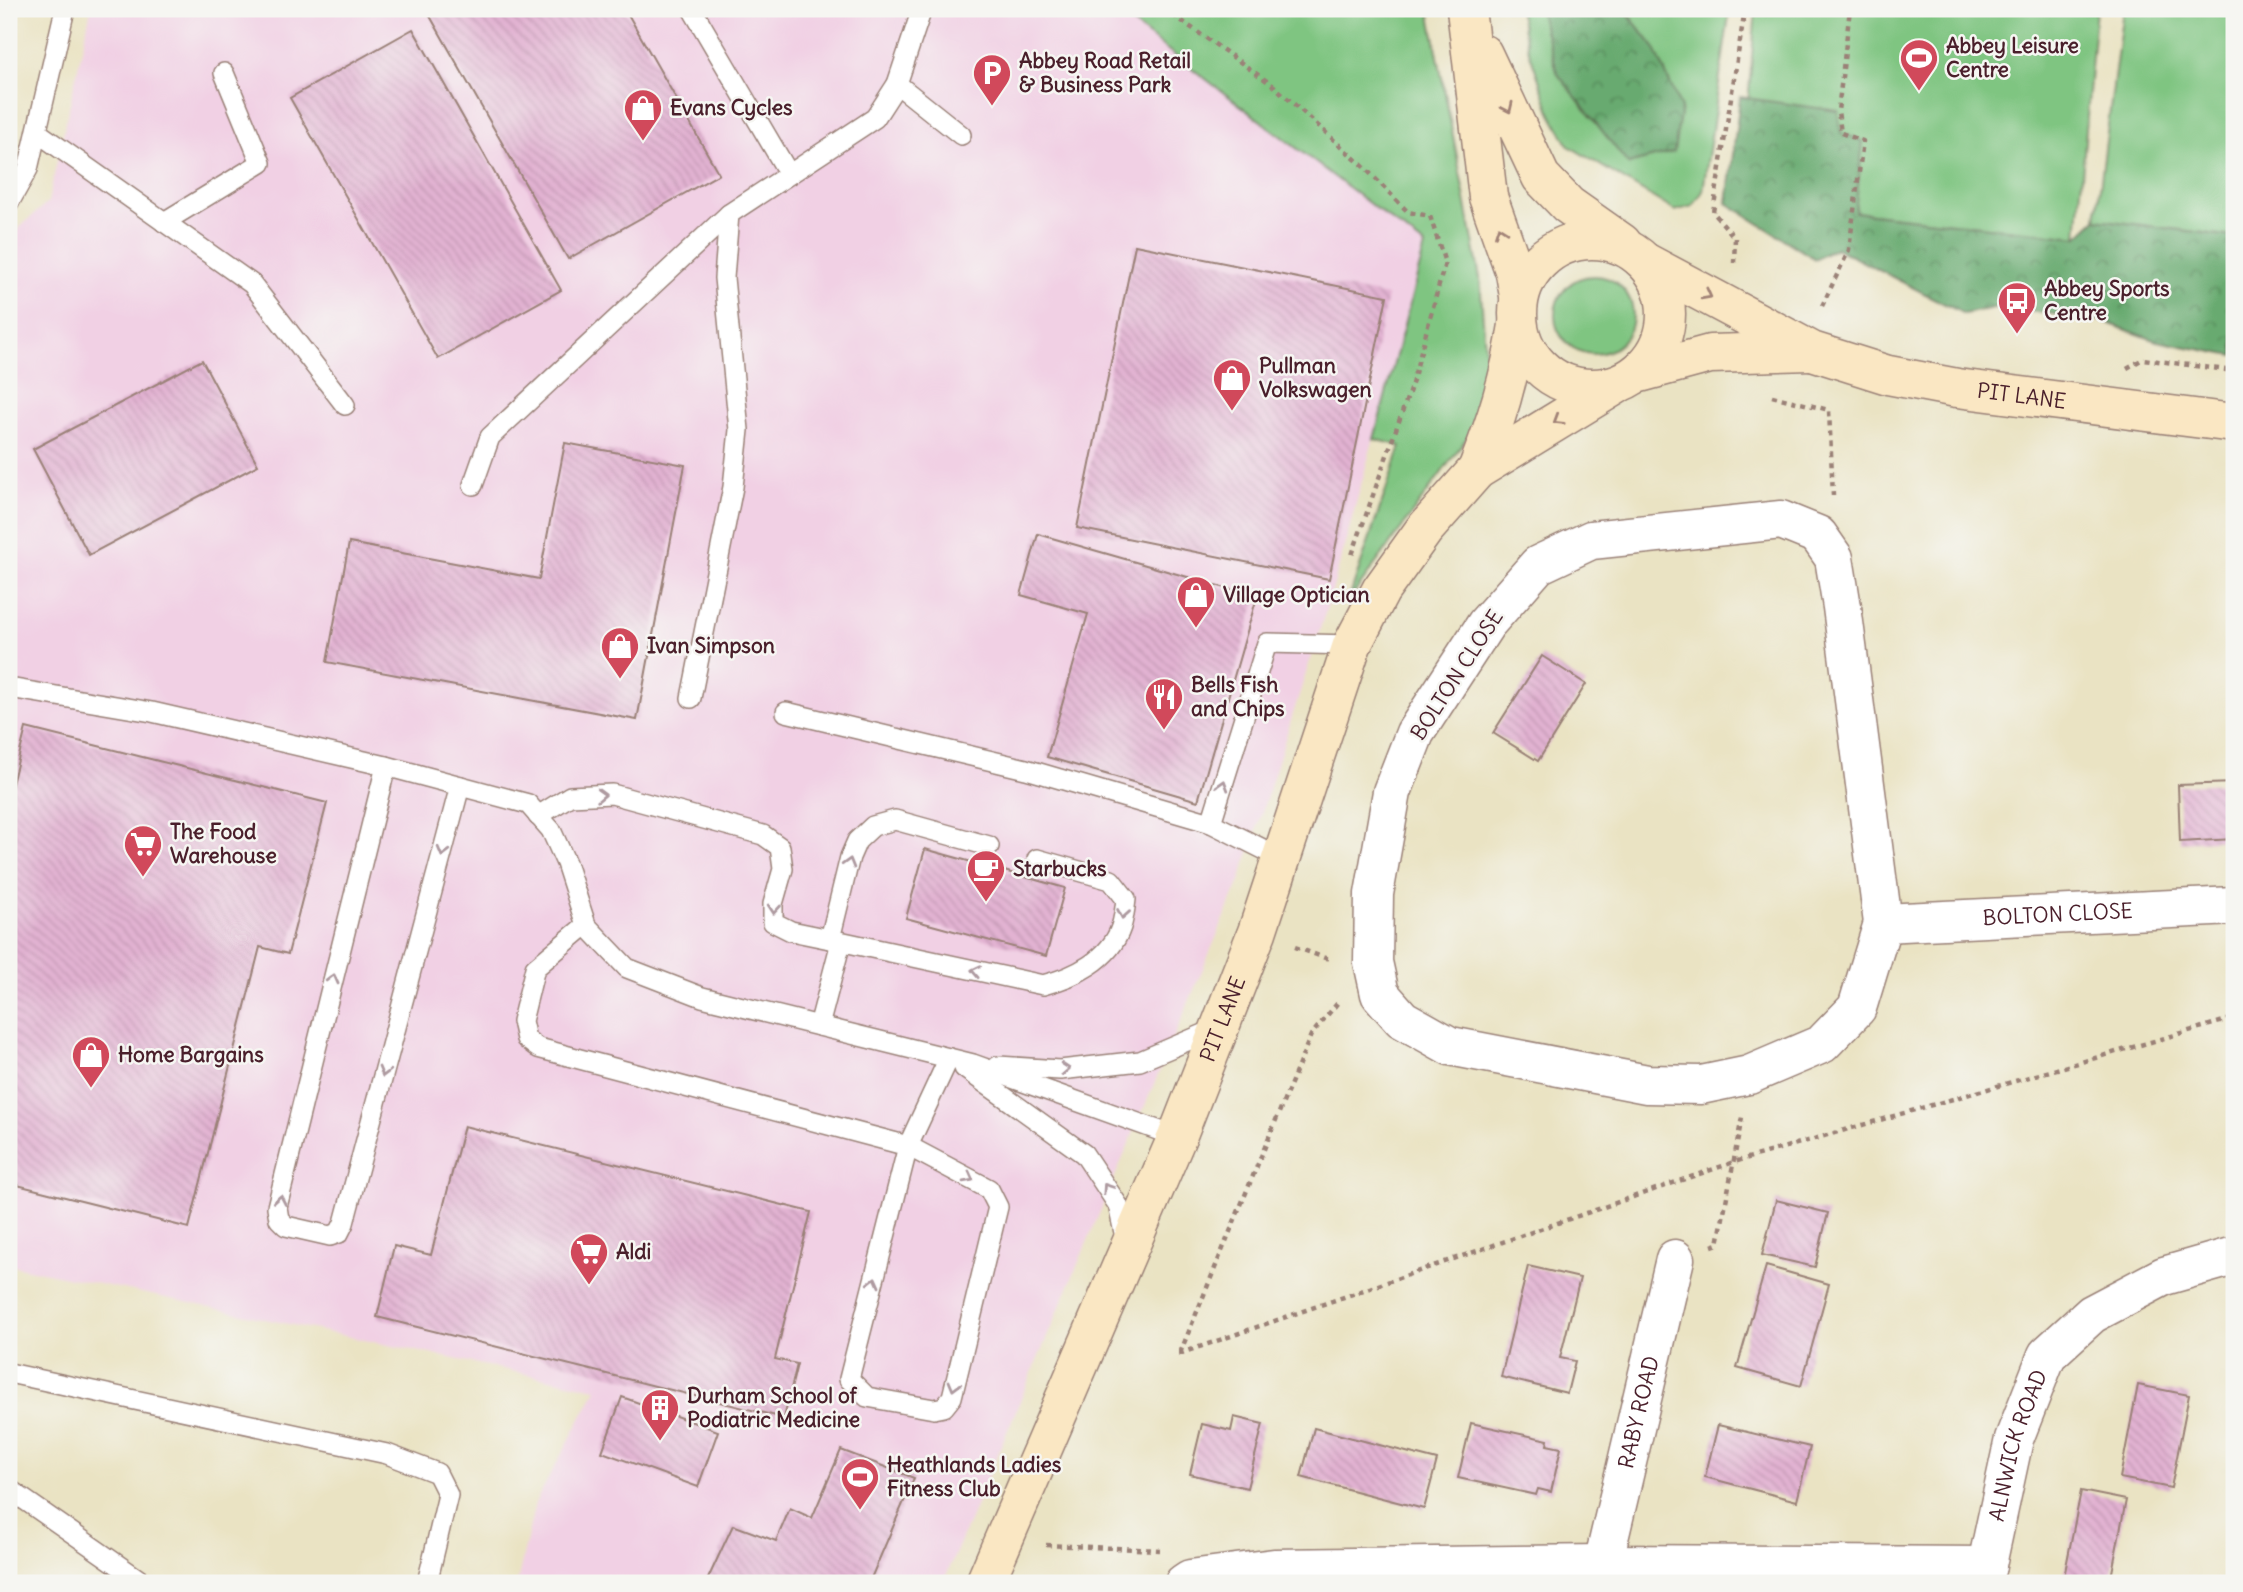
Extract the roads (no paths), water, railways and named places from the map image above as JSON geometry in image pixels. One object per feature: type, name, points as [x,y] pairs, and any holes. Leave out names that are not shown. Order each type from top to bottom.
[{"type":"street","points":[[1468,16],[1541,177],[1568,205],[1637,255],[1660,283],[1667,306],[1665,330],[1657,352],[1628,379]]},
{"type":"street","points":[[1468,16],[1488,197],[1515,273],[1524,345],[1536,363],[1553,377],[1573,386],[1595,388],[1710,354],[1812,351]]},
{"type":"street","points":[[1518,310],[1528,275],[1542,258],[1560,245],[1582,239],[1605,240],[1812,351]]},
{"type":"street","name":"PIT LANE","points":[[1477,470],[1500,409],[1512,365],[1518,310]]},
{"type":"street","name":"PIT LANE","points":[[1812,351],[1888,375],[1957,388],[2234,423]]},
{"type":"street","name":"PIT LANE","points":[[985,1583],[1177,1137],[1256,932],[1352,645],[1381,590],[1424,530],[1477,470],[1628,379]]},
{"type":"street","name":"BOLTON CLOSE","points":[[1782,520],[1818,535],[1834,558],[1883,923],[1857,1008],[1822,1044],[1749,1075],[1701,1085],[1647,1084],[1450,1046],[1402,1019],[1380,994],[1373,962],[1374,894],[1392,792],[1415,733],[1486,624],[1538,565],[1591,540],[1782,520]]},
{"type":"street","name":"BOLTON CLOSE","points":[[1883,923],[2234,906]]},
{"type":"street","name":"ALNWICK ROAD","points":[[1985,1575],[2014,1439],[2047,1355],[2092,1314],[2164,1276],[2234,1256]]},
{"type":"street","name":"RABY ROAD","points":[[1603,1564],[1675,1259]]},
{"type":"street","points":[[1187,1581],[1274,1568],[1603,1564],[1985,1575]]},
{"type":"lane","points":[[9,203],[28,169],[65,9]]},
{"type":"lane","points":[[692,9],[789,174]]},
{"type":"lane","points":[[473,485],[490,437],[729,214],[875,118],[897,84],[922,9]]},
{"type":"lane","points":[[164,222],[261,163],[224,73]]},
{"type":"lane","points":[[897,84],[961,135]]},
{"type":"lane","points":[[37,132],[252,284],[345,405]]},
{"type":"lane","points":[[691,698],[733,486],[739,430],[724,278],[729,214]]},
{"type":"lane","points":[[1211,823],[1267,643],[1352,645]]},
{"type":"lane","points":[[9,688],[152,712],[386,766],[528,804],[551,830],[566,863],[586,925],[627,968],[702,997],[960,1060],[1177,1137]]},
{"type":"lane","points":[[786,712],[1026,769],[1211,823],[1281,858]]},
{"type":"lane","points":[[386,766],[277,1207],[279,1219],[286,1226],[330,1236],[339,1233],[344,1223],[460,786]]},
{"type":"lane","points":[[538,816],[570,796],[612,794],[762,835],[780,847],[783,869],[774,904],[773,922],[791,931],[1043,985],[1069,978],[1107,952],[1121,928],[1126,899],[1111,880],[1037,859]]},
{"type":"lane","points":[[819,1026],[850,857],[857,841],[873,825],[895,820],[989,846]]},
{"type":"lane","points":[[586,925],[535,968],[522,1021],[526,1039],[538,1048],[908,1146],[989,1189],[998,1207],[952,1397],[944,1407],[934,1409],[867,1397],[849,1379],[908,1146],[960,1060]]},
{"type":"lane","points":[[960,1060],[1060,1070],[1140,1061],[1220,1027]]},
{"type":"lane","points":[[960,1060],[958,1064],[1084,1154],[1118,1205],[1128,1252]]},
{"type":"lane","points":[[9,1373],[387,1454],[437,1472],[449,1495],[427,1583]]},
{"type":"lane","points":[[9,1489],[144,1583]]},
{"type":"place","name":"Abbey Leisure Centre","points":[[1919,92]]},
{"type":"place","name":"Abbey Road Retail & Business Park","points":[[992,107]]},
{"type":"place","name":"Evans Cycles","points":[[643,142]]},
{"type":"place","name":"Abbey Sports Centre","points":[[2017,335]]},
{"type":"place","name":"Pullman Volkswagen","points":[[1232,412]]},
{"type":"place","name":"Village Optician","points":[[1196,629]]},
{"type":"place","name":"Ivan Simpson","points":[[620,680]]},
{"type":"place","name":"Bells Fish and Chips","points":[[1164,731]]},
{"type":"place","name":"The Food Warehouse","points":[[143,878]]},
{"type":"place","name":"Starbucks","points":[[986,903]]},
{"type":"place","name":"Home Bargains","points":[[91,1089]]},
{"type":"place","name":"Aldi","points":[[589,1286]]},
{"type":"place","name":"Durham School of Podiatric Medicine","points":[[660,1442]]},
{"type":"place","name":"Heathlands Ladies Fitness Club","points":[[860,1511]]}]
